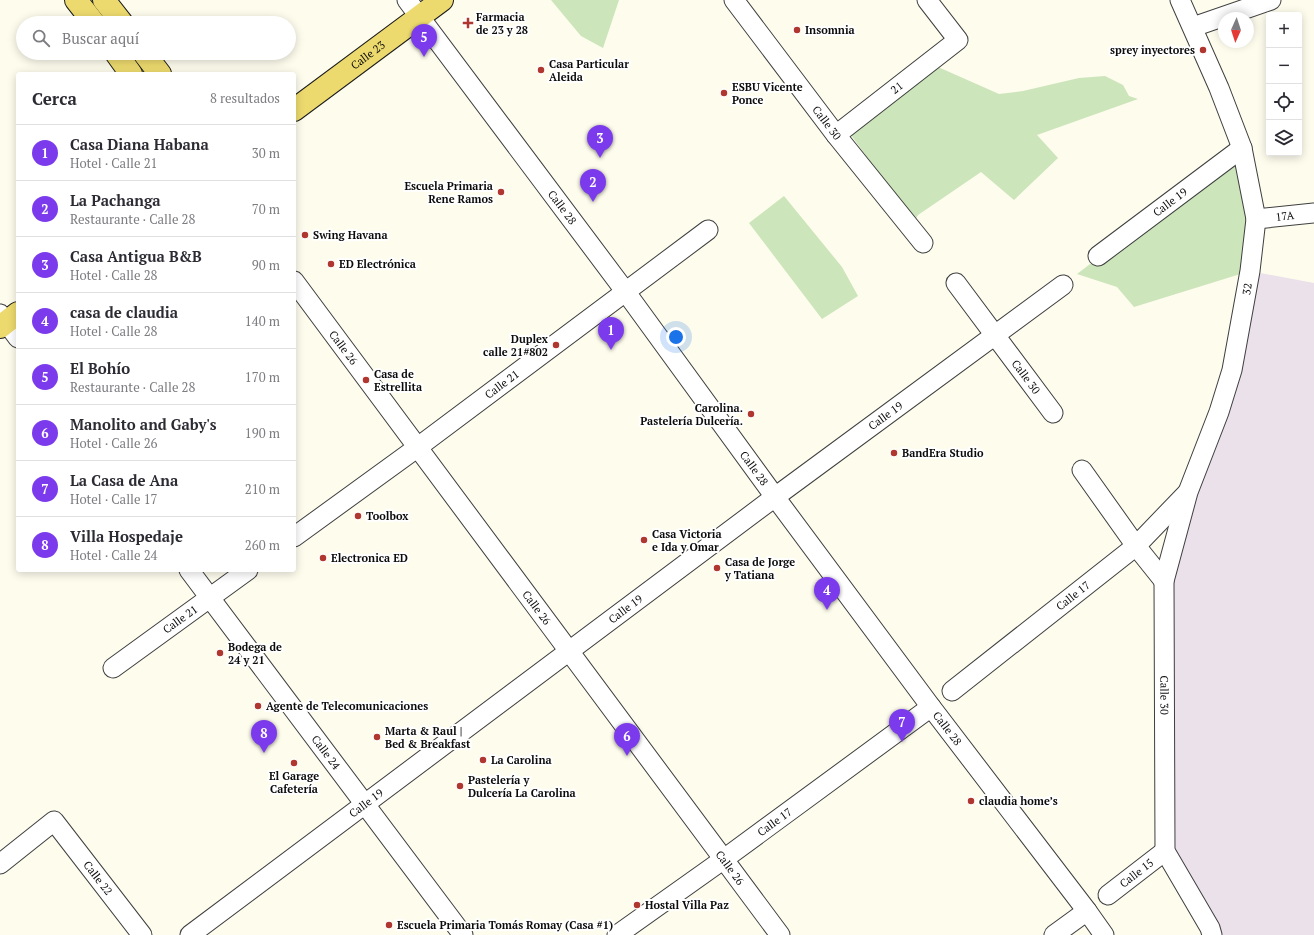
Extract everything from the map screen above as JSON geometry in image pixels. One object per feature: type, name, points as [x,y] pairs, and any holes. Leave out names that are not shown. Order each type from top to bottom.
[{"type":"main road","points":[[76,0],[89,16]]},
{"type":"main road","points":[[104,0],[117,16]]},
{"type":"main road","name":"Calle 23","points":[[296,108],[413,8],[442,0]]},
{"type":"main road","points":[[121,60],[130,72]]},
{"type":"street","name":"Calle 30","points":[[734,0],[836,136],[923,243]]},
{"type":"street","name":"21","points":[[836,136],[958,40],[927,0]]},
{"type":"street","name":"32","points":[[1164,581],[1188,492],[1219,412],[1232,370],[1250,271],[1256,219],[1242,148],[1219,88],[1180,0]]},
{"type":"street","points":[[1193,27],[1271,0]]},
{"type":"street","name":"Calle 28","points":[[413,8],[626,291],[775,497],[931,707],[1104,935]]},
{"type":"street","name":"Calle 19","points":[[1098,256],[1242,148]]},
{"type":"street","name":"17A","points":[[1256,219],[1314,213]]},
{"type":"street","name":"Calle 21","points":[[296,536],[418,447],[708,230]]},
{"type":"street","name":"Calle 30","points":[[956,283],[1053,413]]},
{"type":"street","name":"Calle 26","points":[[296,284],[780,935]]},
{"type":"street","name":"Calle 19","points":[[190,935],[775,497],[1063,285]]},
{"type":"street","points":[[1082,470],[1136,546],[1164,581]]},
{"type":"street","name":"Calle 17","points":[[952,691],[1136,546],[1188,492]]},
{"type":"street","name":"Calle 24","points":[[190,572],[463,935]]},
{"type":"street","name":"Calle 21","points":[[113,668],[245,572]]},
{"type":"street","name":"Calle 30","points":[[1164,581],[1165,851]]},
{"type":"street","name":"Calle 17","points":[[617,935],[724,859],[931,707]]},
{"type":"street","name":"Calle 22","points":[[0,864],[54,821],[142,935]]},
{"type":"street","points":[[1165,851],[1210,928],[1212,935]]},
{"type":"street","name":"Calle 15","points":[[1108,895],[1165,851]]},
{"type":"street","points":[[1054,935],[1087,911]]},
{"type":"shaded area","points":[[1250,271],[1314,283],[1314,935],[1212,935],[1165,851],[1164,581]]},
{"type":"green space","points":[[551,0],[619,0],[603,48],[581,36]]},
{"type":"green space","points":[[938,67],[999,94],[1023,91],[1079,78],[1105,76],[1123,85],[1129,96],[1138,99],[1037,135],[1058,158],[1014,200],[981,172],[918,215],[914,222],[851,135]]},
{"type":"green space","points":[[1242,148],[1250,271],[1134,307],[1117,287],[1077,274]]},
{"type":"green space","points":[[784,196],[842,267],[858,296],[822,319],[749,223]]},
{"type":"place","name":"Farmacia de 23 y 28","points":[[468,23]]},
{"type":"place","name":"Insomnia","points":[[797,30]]},
{"type":"place","name":"sprey inyectores","points":[[1203,50]]},
{"type":"place","name":"El Bohío","points":[[424,57]]},
{"type":"place","name":"Casa Particular Aleida","points":[[541,70]]},
{"type":"place","name":"ESBU Vicente Ponce","points":[[724,93]]},
{"type":"place","name":"Casa Antigua B&B","points":[[600,158]]},
{"type":"place","name":"Escuela Primaria Rene Ramos","points":[[501,192]]},
{"type":"place","name":"La Pachanga","points":[[593,202]]},
{"type":"place","name":"Swing Havana","points":[[305,235]]},
{"type":"place","name":"ED Electrónica","points":[[331,264]]},
{"type":"place","name":"Duplex calle 21#802","points":[[556,345]]},
{"type":"place","name":"Casa Diana Habana","points":[[611,350]]},
{"type":"place","name":"Casa de Estrellita","points":[[366,380]]},
{"type":"place","name":"Carolina. Pastelería Dulcería.","points":[[751,414]]},
{"type":"place","name":"BandEra Studio","points":[[894,453]]},
{"type":"place","name":"Toolbox","points":[[358,516]]},
{"type":"place","name":"Casa Victoria e Ida y Omar","points":[[644,540]]},
{"type":"place","name":"Electronica ED","points":[[323,558]]},
{"type":"place","name":"Casa de Jorge y Tatiana","points":[[717,568]]},
{"type":"place","name":"casa de claudia","points":[[827,610]]},
{"type":"place","name":"Bodega de 24 y 21","points":[[220,653]]},
{"type":"place","name":"Agente de Telecomunicaciones","points":[[258,706]]},
{"type":"place","name":"Marta & Raul | Bed & Breakfast","points":[[377,737]]},
{"type":"place","name":"La Casa de Ana","points":[[902,742]]},
{"type":"place","name":"Villa Hospedaje","points":[[264,753]]},
{"type":"place","name":"Manolito and Gaby's","points":[[627,756]]},
{"type":"place","name":"La Carolina","points":[[483,760]]},
{"type":"place","name":"El Garage Cafetería","points":[[294,763]]},
{"type":"place","name":"Pastelería y Dulcería La Carolina","points":[[460,786]]},
{"type":"place","name":"claudia home’s","points":[[971,801]]},
{"type":"place","name":"Hostal Villa Paz","points":[[637,905]]},
{"type":"place","name":"Escuela Primaria Tomás Romay (Casa #1)","points":[[389,925]]}]
